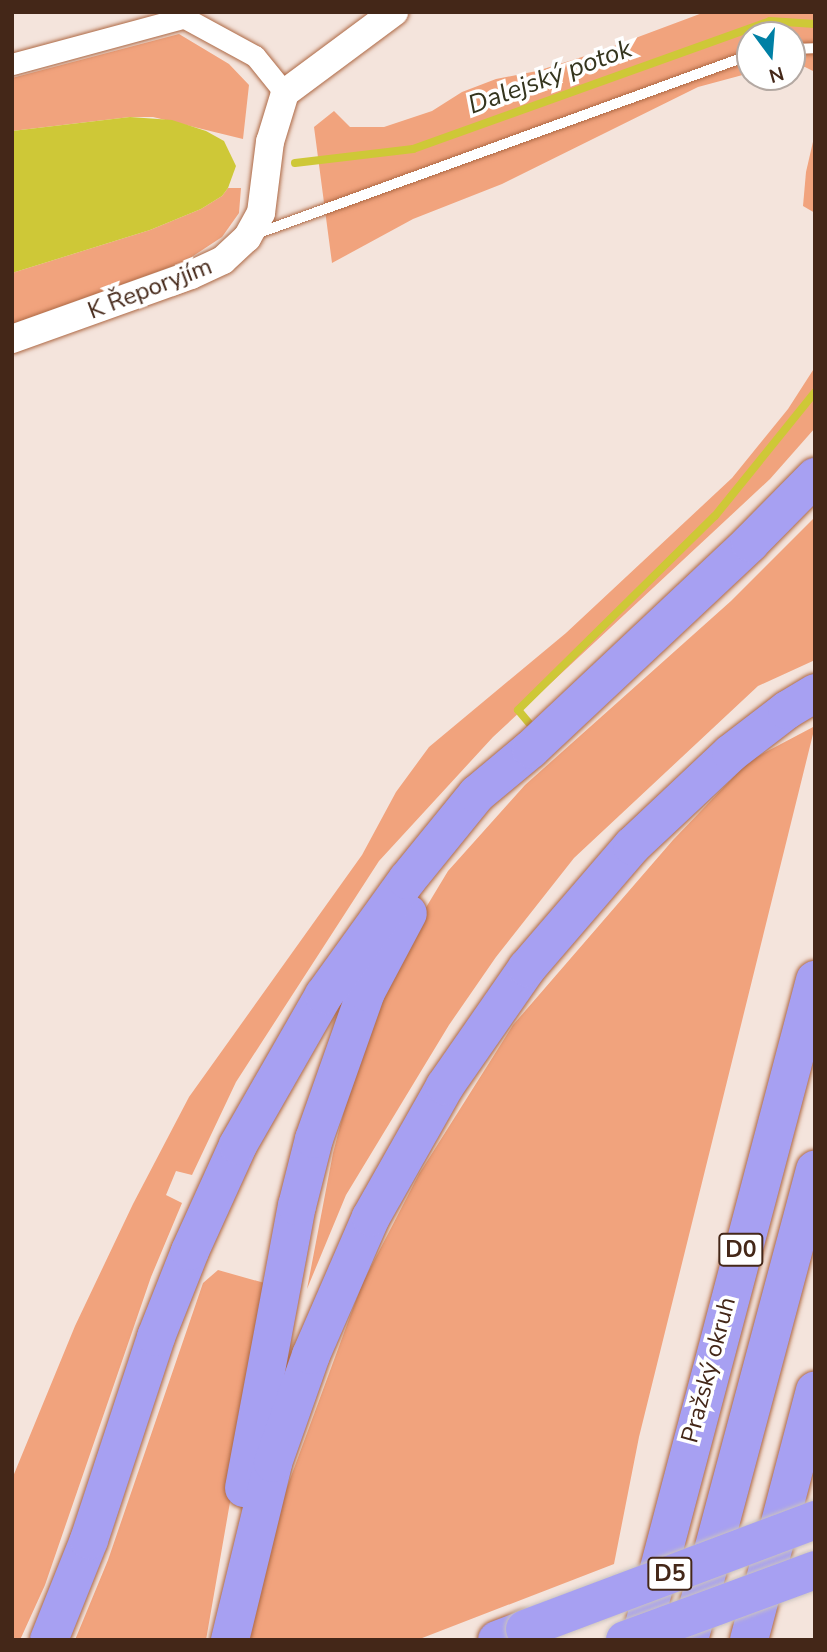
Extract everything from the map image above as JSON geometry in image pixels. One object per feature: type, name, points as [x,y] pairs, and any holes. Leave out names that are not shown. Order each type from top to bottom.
[{"type":"highway","points":[[50,1640],[89,1540],[173,1290],[238,1145],[324,995],[407,880],[477,794],[531,749],[750,543],[815,477]]},
{"type":"highway","points":[[230,1640],[258,1518],[307,1366],[371,1217],[426,1118],[483,1028],[595,886],[694,785],[774,719],[815,693]]},
{"type":"highway","points":[[220,1640],[232,1554],[297,1206],[335,1072],[366,992],[415,900],[531,749]]},
{"type":"highway","name":"Pražský okruh","points":[[665,1635],[670,1520],[815,980]]},
{"type":"highway","name":"Pražský okruh","points":[[665,1635],[815,1170]]},
{"type":"highway","points":[[751,1637],[815,1391]]},
{"type":"highway","points":[[615,1640],[670,1520]]},
{"type":"highway","name":"D5","points":[[511,1634],[815,1520]]},
{"type":"highway","name":"D5","points":[[625,1640],[665,1635],[815,1570]]},
{"type":"highway","points":[[665,1635],[815,1593]]},
{"type":"street","points":[[12,64],[178,15],[255,56],[285,93],[394,12]]},
{"type":"street","name":"K Řeporyjím","points":[[12,339],[191,275],[223,260],[247,238],[261,213],[270,142],[285,93]]},
{"type":"lane","points":[[247,238],[736,60]]},
{"type":"shaded area","points":[[705,12],[815,12],[815,72],[806,68],[806,21],[736,21],[736,77],[698,87],[502,184],[413,219],[332,263],[314,127],[334,111],[350,127],[384,127],[432,111],[462,92],[496,79],[537,71],[598,52]]},
{"type":"shaded area","points":[[179,34],[229,64],[249,85],[243,139],[153,117],[130,117],[12,131],[12,78]]},
{"type":"shaded area","points":[[130,117],[172,120],[206,131],[224,141],[236,166],[222,196],[201,209],[150,230],[12,273],[12,131]]},
{"type":"shaded area","points":[[815,133],[815,213],[803,206],[806,172]]},
{"type":"shaded area","points":[[228,188],[241,188],[239,213],[222,237],[184,262],[12,324],[12,273],[150,230],[201,209],[222,196]]},
{"type":"shaded area","points":[[815,367],[815,428],[770,479],[493,737],[379,861],[236,1082],[192,1175],[176,1171],[166,1195],[182,1203],[151,1277],[45,1585],[20,1640],[12,1640],[12,1479],[75,1326],[133,1204],[189,1097],[362,855],[396,792],[429,747],[566,633],[732,478],[788,409]]},
{"type":"shaded area","points":[[815,517],[815,660],[758,686],[574,858],[496,957],[449,1025],[346,1195],[307,1289],[333,1153],[358,1058],[410,934],[448,871],[525,785],[731,601]]},
{"type":"shaded area","points":[[815,726],[639,1437],[614,1564],[417,1640],[246,1640],[265,1547],[362,1284],[419,1174],[513,1025],[673,840],[749,761]]},
{"type":"shaded area","points":[[218,1270],[268,1284],[206,1640],[75,1640],[108,1560],[203,1283]]},
{"type":"waterway","name":"Dalejský potok","points":[[295,163],[413,149],[770,21],[815,24]]},
{"type":"waterway","points":[[529,723],[518,710],[715,516],[815,392]]}]
